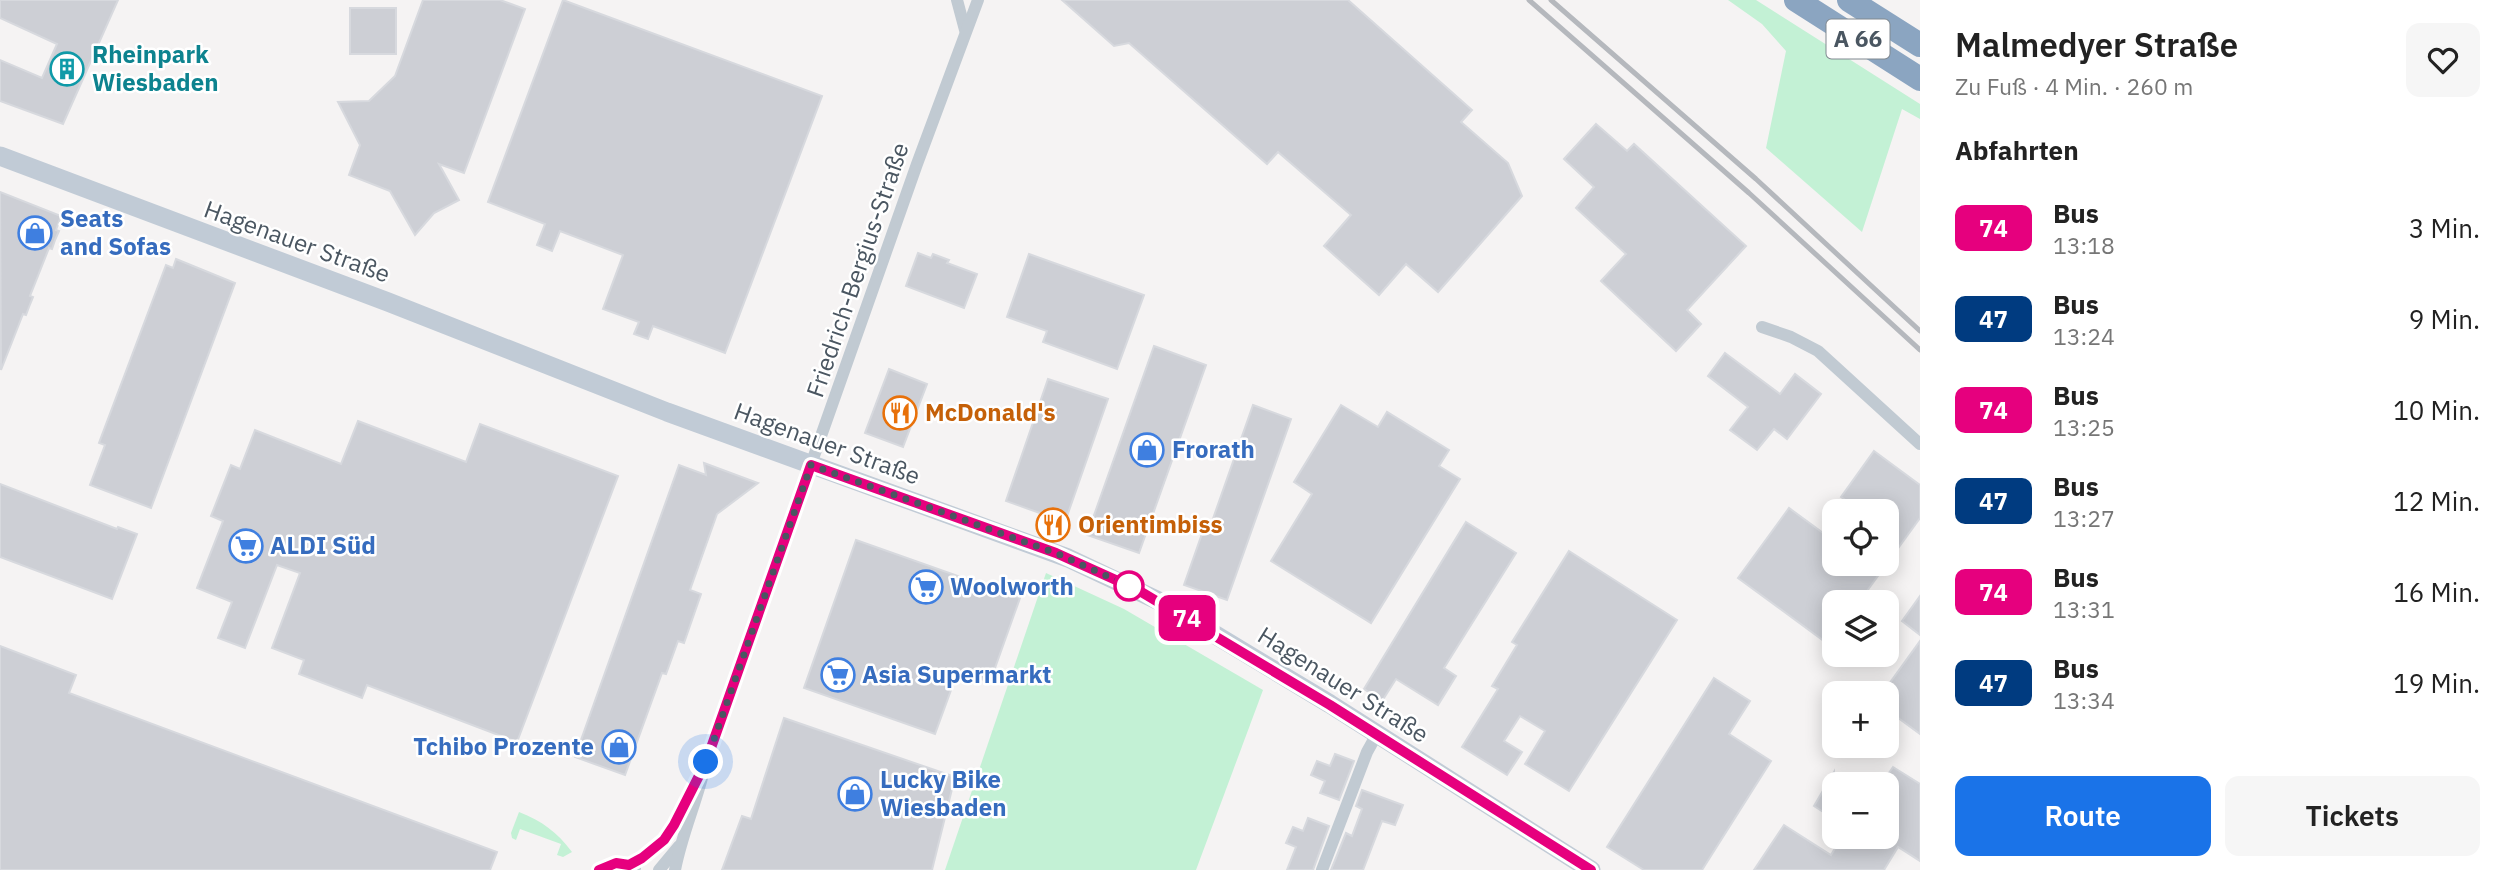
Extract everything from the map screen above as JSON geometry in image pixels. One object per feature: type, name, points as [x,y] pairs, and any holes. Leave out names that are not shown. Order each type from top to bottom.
[{"type":"highway","name":"A 66","points":[[1796,0],[1920,79]]},
{"type":"highway","name":"A 66","points":[[1849,0],[1920,45]]},
{"type":"street","points":[[957,0],[965,30]]},
{"type":"street","name":"Friedrich-Bergius-Straße","points":[[599,870],[616,863],[634,867],[651,852],[671,831],[706,762],[965,30],[978,0]]},
{"type":"street","name":"Hagenauer Straße","points":[[0,156],[388,302],[667,412],[1056,553],[1138,590],[1377,734],[1579,867]]},
{"type":"street","points":[[1762,327],[1791,337],[1818,351],[1920,443]]},
{"type":"street","points":[[1322,870],[1367,752],[1377,734]]},
{"type":"street","name":"Friedrich-Bergius-Straße","points":[[675,870],[681,843],[701,790],[706,762]]},
{"type":"street","name":"Friedrich-Bergius-Straße","points":[[659,870],[681,843]]},
{"type":"green space","points":[[1728,0],[1756,0],[1920,104],[1920,119],[1902,109],[1862,232],[1766,148],[1786,51],[1762,24]]},
{"type":"green space","points":[[1046,573],[1124,609],[1263,690],[1196,870],[945,870]]},
{"type":"green space","points":[[519,812],[548,828],[572,852],[563,857],[557,855],[561,844],[520,829],[516,840],[512,838],[511,833]]},
{"type":"building","name":"Rheinpark Wiesbaden","points":[[0,0],[118,0],[63,124],[0,101],[0,60],[42,78],[57,44],[0,18]]},
{"type":"building","points":[[423,0],[500,0],[525,9],[464,173],[439,164],[459,200],[434,213],[415,235],[390,191],[349,175],[360,145],[338,102],[369,101],[395,76]]},
{"type":"building","points":[[563,0],[822,96],[725,353],[653,326],[648,339],[634,334],[639,322],[603,309],[623,255],[560,231],[552,251],[537,245],[545,224],[488,202]]},
{"type":"building","points":[[1062,0],[1348,0],[1472,110],[1461,122],[1508,163],[1522,196],[1438,292],[1406,264],[1379,295],[1324,246],[1351,215],[1278,152],[1267,164],[1129,43],[1114,46]]},
{"type":"building","points":[[350,8],[396,8],[396,54],[350,54]]},
{"type":"building","points":[[1596,124],[1627,151],[1634,144],[1746,246],[1687,310],[1701,324],[1676,351],[1601,281],[1626,254],[1576,208],[1594,187],[1564,159]]},
{"type":"building","points":[[0,192],[61,216],[52,249],[49,248],[30,296],[33,297],[26,315],[23,314],[1,370]]},
{"type":"building","points":[[918,253],[931,258],[933,254],[949,260],[947,263],[977,274],[964,308],[906,286]]},
{"type":"building","points":[[1029,254],[1144,295],[1117,369],[1043,342],[1047,331],[1007,317]]},
{"type":"building","points":[[176,259],[235,283],[151,508],[90,485],[105,445],[99,443],[166,265],[173,268]]},
{"type":"building","name":"Frorath","points":[[1154,346],[1206,365],[1139,553],[1087,535]]},
{"type":"building","points":[[1725,353],[1780,394],[1795,374],[1821,394],[1787,439],[1774,429],[1757,450],[1730,430],[1748,407],[1708,376]]},
{"type":"building","points":[[889,369],[927,384],[903,447],[865,433]]},
{"type":"building","points":[[1048,379],[1108,399],[1065,522],[1006,501]]},
{"type":"building","points":[[1253,405],[1291,419],[1227,600],[1184,585],[1204,528],[1209,530]]},
{"type":"building","points":[[1341,405],[1378,427],[1387,412],[1449,450],[1439,466],[1460,479],[1371,623],[1271,561],[1312,494],[1294,482]]},
{"type":"building","points":[[358,421],[466,462],[480,424],[618,476],[517,742],[367,685],[362,698],[299,674],[304,660],[272,648],[300,573],[277,565],[245,648],[218,638],[232,602],[197,588],[223,521],[211,516],[231,465],[240,469],[255,430],[341,464]]},
{"type":"building","points":[[1874,451],[1920,485],[1920,518],[1899,547],[1899,499],[1841,497]]},
{"type":"building","points":[[704,463],[758,483],[717,514],[690,590],[701,594],[684,643],[678,641],[666,674],[662,673],[625,775],[575,757],[679,465],[706,475]]},
{"type":"building","points":[[0,484],[117,529],[118,527],[137,534],[112,599],[0,557]]},
{"type":"building","points":[[1789,508],[1822,532],[1822,576],[1878,576],[1868,590],[1822,590],[1822,640],[1738,578]]},
{"type":"building","points":[[1466,522],[1516,553],[1444,668],[1456,676],[1438,705],[1396,679],[1382,701],[1364,689]]},
{"type":"building","points":[[856,540],[1020,598],[990,682],[958,671],[935,734],[804,688]]},
{"type":"building","points":[[1569,551],[1677,620],[1569,791],[1525,764],[1545,731],[1520,716],[1504,741],[1522,752],[1507,775],[1462,747],[1498,689],[1492,686],[1517,645],[1512,642]]},
{"type":"building","points":[[1920,596],[1920,635],[1902,621]]},
{"type":"building","points":[[1920,641],[1920,734],[1899,719],[1899,681],[1891,681]]},
{"type":"building","points":[[0,646],[76,675],[69,693],[497,852],[490,870],[0,870]]},
{"type":"building","points":[[1714,678],[1750,701],[1729,734],[1771,761],[1702,870],[1644,870],[1607,847]]},
{"type":"building","name":"Lucky Bike Wiesbaden","points":[[784,718],[955,777],[932,870],[722,870],[742,816],[751,819]]},
{"type":"building","points":[[1335,754],[1354,761],[1339,800],[1320,793],[1325,781],[1311,775],[1317,761],[1330,766]]},
{"type":"building","points":[[1893,767],[1920,784],[1920,861],[1899,848],[1899,772],[1890,772]]},
{"type":"building","points":[[1362,790],[1403,805],[1395,825],[1382,821],[1363,870],[1331,870],[1346,833],[1352,836],[1362,809],[1356,806]]},
{"type":"building","points":[[1822,792],[1822,811],[1814,806]]},
{"type":"building","points":[[1308,818],[1329,826],[1313,870],[1287,870],[1296,847],[1286,843],[1293,827],[1303,831]]},
{"type":"building","points":[[1784,825],[1831,855],[1834,849],[1897,849],[1884,870],[1754,870]]},
{"type":"railway","points":[[1529,0],[1749,193],[1920,350]]},
{"type":"railway","points":[[1551,0],[1756,179],[1920,331]]},
{"type":"bus line","name":"74","points":[[599,870],[616,863],[629,865],[642,858],[671,831],[706,762],[811,465],[1056,553],[1138,590],[1330,705],[1591,870]]},
{"type":"place","name":"Rheinpark Wiesbaden","points":[[67,69]]},
{"type":"place","name":"Seats and Sofas","points":[[35,233]]},
{"type":"place","name":"McDonald's","points":[[900,413]]},
{"type":"place","name":"Frorath","points":[[1147,450]]},
{"type":"place","name":"Orientimbiss","points":[[1053,525]]},
{"type":"place","name":"ALDI Süd","points":[[246,546]]},
{"type":"place","name":"Woolworth","points":[[926,587]]},
{"type":"place","name":"Asia Supermarkt","points":[[838,675]]},
{"type":"place","name":"Tchibo Prozente","points":[[619,747]]},
{"type":"place","name":"Lucky Bike Wiesbaden","points":[[855,794]]},
{"type":"route","points":[[706,762],[811,465],[1056,553],[1129,586]]}]
